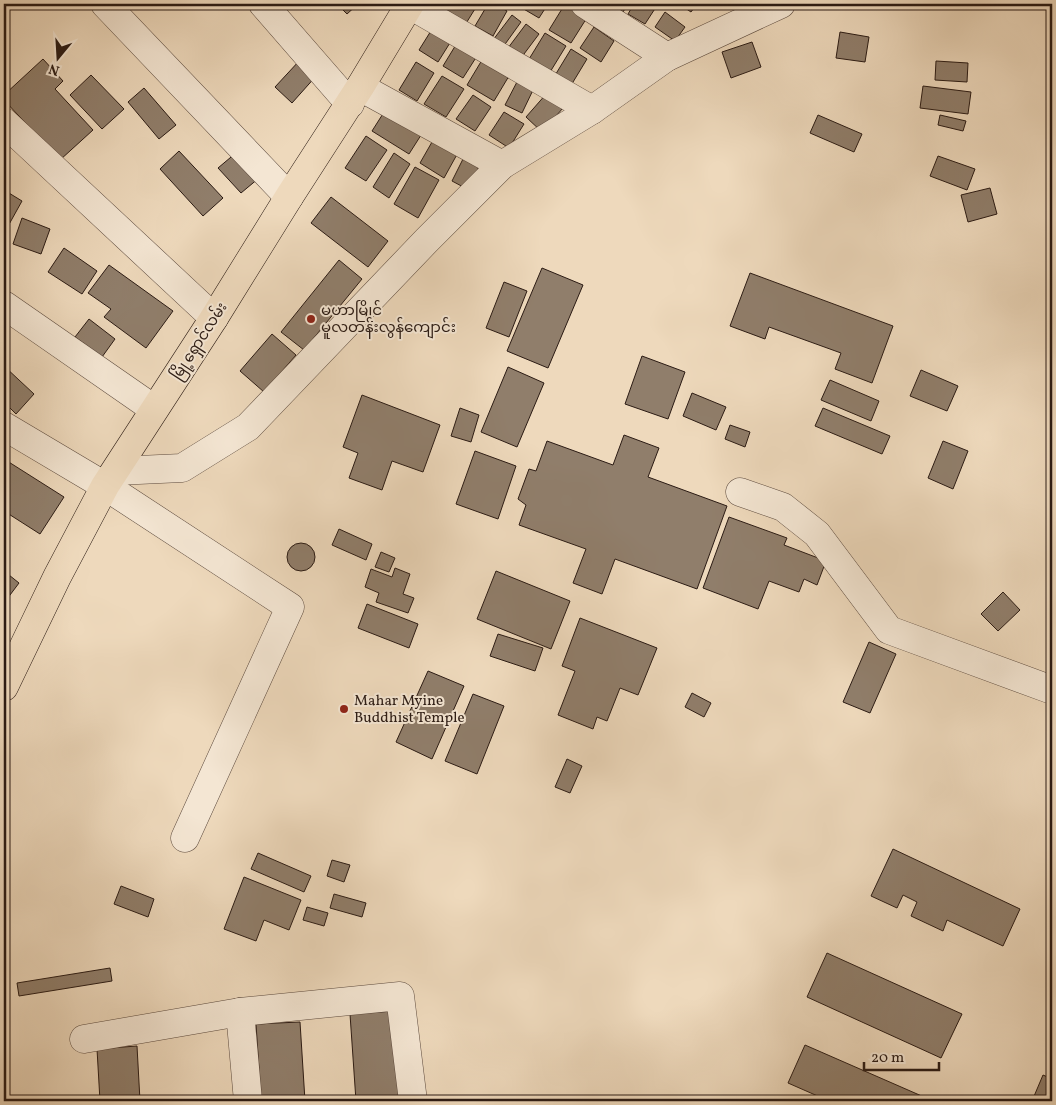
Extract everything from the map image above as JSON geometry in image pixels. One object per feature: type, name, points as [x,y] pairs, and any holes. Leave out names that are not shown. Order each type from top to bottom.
[{"type":"highway","name":"မြို့ရှောင်လမ်း","points":[[4,687],[57,577],[110,479],[355,96],[405,7]]},
{"type":"street","points":[[105,4],[289,197]]},
{"type":"street","points":[[263,4],[355,96],[502,165]]},
{"type":"street","points":[[585,4],[667,56]]},
{"type":"street","points":[[110,479],[182,468],[248,427],[427,240],[502,165],[592,110],[667,56],[779,4]]},
{"type":"street","points":[[405,7],[592,110]]},
{"type":"street","points":[[4,122],[214,318]]},
{"type":"street","points":[[4,305],[154,409]]},
{"type":"street","points":[[4,426],[110,479],[290,607],[185,838]]},
{"type":"street","points":[[740,492],[783,508],[817,534],[889,630],[1052,690]]},
{"type":"street","points":[[84,1039],[240,1012],[400,996],[413,1101]]},
{"type":"street","points":[[240,1012],[248,1101]]},
{"type":"building","points":[[337,4],[358,4],[347,14]]},
{"type":"building","points":[[451,4],[478,4],[465,25],[446,13]]},
{"type":"building","points":[[488,4],[495,4],[507,11],[493,36],[475,26]]},
{"type":"building","points":[[524,4],[548,4],[539,18],[522,8]]},
{"type":"building","points":[[565,4],[588,16],[571,43],[549,30]]},
{"type":"building","points":[[608,4],[628,4],[623,12]]},
{"type":"building","points":[[634,4],[658,4],[645,24],[628,14]]},
{"type":"building","points":[[679,4],[697,4],[691,12]]},
{"type":"building","points":[[665,12],[685,27],[675,41],[655,27]]},
{"type":"building","points":[[512,15],[521,22],[503,47],[493,40]]},
{"type":"building","points":[[526,24],[539,34],[521,58],[508,48]]},
{"type":"building","points":[[434,26],[453,38],[438,62],[419,50]]},
{"type":"building","points":[[594,27],[614,41],[601,62],[580,48]]},
{"type":"building","points":[[840,32],[869,37],[865,62],[836,58]]},
{"type":"building","points":[[545,33],[566,46],[547,77],[526,64]]},
{"type":"building","points":[[752,42],[761,67],[731,78],[722,52]]},
{"type":"building","points":[[457,43],[477,56],[463,78],[443,66]]},
{"type":"building","points":[[571,49],[587,59],[570,87],[554,77]]},
{"type":"building","points":[[43,59],[63,81],[55,89],[93,130],[60,160],[4,100],[4,95]]},
{"type":"building","points":[[300,60],[317,75],[292,103],[275,87]]},
{"type":"building","points":[[482,60],[509,76],[494,101],[467,85]]},
{"type":"building","points":[[936,61],[968,63],[967,82],[935,80]]},
{"type":"building","points":[[416,62],[434,73],[417,101],[399,90]]},
{"type":"building","points":[[91,75],[124,109],[102,129],[70,95]]},
{"type":"building","points":[[442,76],[464,89],[446,117],[424,104]]},
{"type":"building","points":[[518,80],[534,88],[522,113],[505,105]]},
{"type":"building","points":[[923,86],[971,92],[968,114],[920,108]]},
{"type":"building","points":[[144,88],[176,125],[159,139],[128,102]]},
{"type":"building","points":[[547,93],[563,108],[542,132],[526,117]]},
{"type":"building","points":[[473,95],[491,107],[475,131],[456,119]]},
{"type":"building","points":[[386,109],[423,132],[409,154],[372,131]]},
{"type":"building","points":[[504,112],[524,124],[509,148],[489,135]]},
{"type":"building","points":[[818,115],[862,134],[854,152],[810,133]]},
{"type":"building","points":[[940,115],[966,121],[963,131],[938,125]]},
{"type":"building","points":[[436,135],[460,149],[444,178],[420,163]]},
{"type":"building","points":[[366,136],[387,150],[366,181],[345,168]]},
{"type":"building","points":[[179,151],[223,198],[203,216],[160,169]]},
{"type":"building","points":[[237,152],[259,178],[241,193],[218,168]]},
{"type":"building","points":[[394,153],[410,164],[389,198],[373,187]]},
{"type":"building","points":[[465,155],[481,163],[467,189],[452,181]]},
{"type":"building","points":[[938,156],[975,169],[967,190],[930,176]]},
{"type":"building","points":[[415,167],[439,180],[418,218],[394,204]]},
{"type":"building","points":[[990,188],[997,214],[968,222],[961,195]]},
{"type":"building","points":[[4,190],[22,201],[7,228],[4,226]]},
{"type":"building","points":[[331,197],[388,241],[368,267],[311,223]]},
{"type":"building","points":[[22,218],[50,229],[41,254],[13,244]]},
{"type":"building","points":[[64,248],[97,271],[82,294],[48,272]]},
{"type":"building","points":[[339,260],[362,279],[304,350],[281,332]]},
{"type":"building","points":[[109,265],[173,311],[146,348],[104,317],[111,309],[88,293]]},
{"type":"building","points":[[542,268],[583,285],[548,368],[507,351]]},
{"type":"building","points":[[750,273],[893,326],[872,383],[835,369],[841,353],[769,327],[765,339],[730,326]]},
{"type":"building","points":[[504,282],[527,291],[509,337],[486,328]]},
{"type":"building","points":[[89,319],[115,339],[102,357],[75,337]]},
{"type":"building","points":[[272,334],[296,355],[264,392],[240,371]]},
{"type":"building","points":[[642,356],[685,372],[668,419],[625,404]]},
{"type":"building","points":[[4,366],[34,394],[16,414],[4,402]]},
{"type":"building","points":[[508,367],[544,383],[517,447],[481,432]]},
{"type":"building","points":[[921,370],[958,386],[947,411],[910,396]]},
{"type":"building","points":[[830,380],[879,401],[871,421],[821,400]]},
{"type":"building","points":[[692,393],[726,407],[716,430],[683,416]]},
{"type":"building","points":[[362,395],[440,425],[423,472],[392,461],[382,490],[349,478],[358,453],[343,447]]},
{"type":"building","points":[[460,408],[479,415],[471,442],[451,436]]},
{"type":"building","points":[[823,408],[890,436],[882,454],[815,426]]},
{"type":"building","points":[[730,425],[750,432],[745,447],[725,439]]},
{"type":"building","points":[[624,435],[659,448],[648,477],[727,506],[697,589],[615,559],[602,594],[573,583],[586,549],[519,525],[526,505],[518,499],[529,469],[536,471],[547,441],[613,465]]},
{"type":"building","points":[[943,441],[968,451],[953,489],[928,478]]},
{"type":"building","points":[[475,451],[516,466],[498,519],[456,504]]},
{"type":"building","points":[[4,459],[64,497],[40,534],[4,511]]},
{"type":"building","points":[[729,517],[787,538],[784,545],[826,561],[817,585],[804,579],[799,592],[769,581],[758,609],[703,588]]},
{"type":"building","points":[[339,529],[372,544],[366,560],[332,545]]},
{"type":"building","points":[[301,543],[311,547],[315,557],[311,567],[301,571],[291,567],[287,557],[291,547]]},
{"type":"building","points":[[381,552],[395,558],[389,572],[375,567]]},
{"type":"building","points":[[395,568],[410,574],[403,594],[414,598],[408,613],[376,602],[379,593],[365,587],[371,569],[392,577]]},
{"type":"building","points":[[4,571],[19,583],[4,603]]},
{"type":"building","points":[[496,571],[570,601],[551,649],[477,619]]},
{"type":"building","points":[[1003,592],[1020,610],[998,631],[981,614]]},
{"type":"building","points":[[367,604],[418,624],[409,648],[358,628]]},
{"type":"building","points":[[580,618],[657,648],[638,695],[620,688],[607,721],[597,717],[593,729],[558,715],[575,671],[562,666]]},
{"type":"building","points":[[498,634],[543,648],[535,671],[490,656]]},
{"type":"building","points":[[869,642],[896,654],[870,713],[843,702]]},
{"type":"building","points":[[428,671],[464,686],[432,759],[396,742]]},
{"type":"building","points":[[692,693],[711,703],[704,717],[685,707]]},
{"type":"building","points":[[473,694],[504,706],[477,774],[445,761]]},
{"type":"building","points":[[567,759],[582,766],[570,793],[555,787]]},
{"type":"building","points":[[893,849],[1020,909],[1003,946],[947,920],[943,931],[911,916],[917,902],[903,895],[897,908],[871,896]]},
{"type":"building","points":[[258,853],[311,876],[304,892],[251,869]]},
{"type":"building","points":[[332,860],[350,865],[344,882],[327,876]]},
{"type":"building","points":[[244,877],[301,900],[289,930],[264,920],[256,941],[224,929]]},
{"type":"building","points":[[121,886],[154,899],[148,917],[114,904]]},
{"type":"building","points":[[334,894],[366,903],[362,917],[330,908]]},
{"type":"building","points":[[307,907],[328,913],[324,926],[303,920]]},
{"type":"building","points":[[827,953],[962,1014],[941,1058],[807,997]]},
{"type":"building","points":[[110,968],[112,981],[19,996],[17,983]]},
{"type":"building","points":[[394,1011],[400,1101],[356,1101],[350,1014]]},
{"type":"building","points":[[300,1022],[305,1101],[261,1101],[256,1024]]},
{"type":"building","points":[[805,1045],[924,1097],[922,1101],[829,1101],[788,1083]]},
{"type":"building","points":[[137,1046],[140,1101],[100,1101],[97,1049]]},
{"type":"building","points":[[1043,1075],[1052,1079],[1052,1101],[1032,1101]]},
{"type":"place","name":"မဟာမြိုင် မူလတန်းလွန်ကျောင်း","points":[[311,319]]},
{"type":"place","name":"Mahar Myine Buddhist Temple","points":[[344,709]]}]
